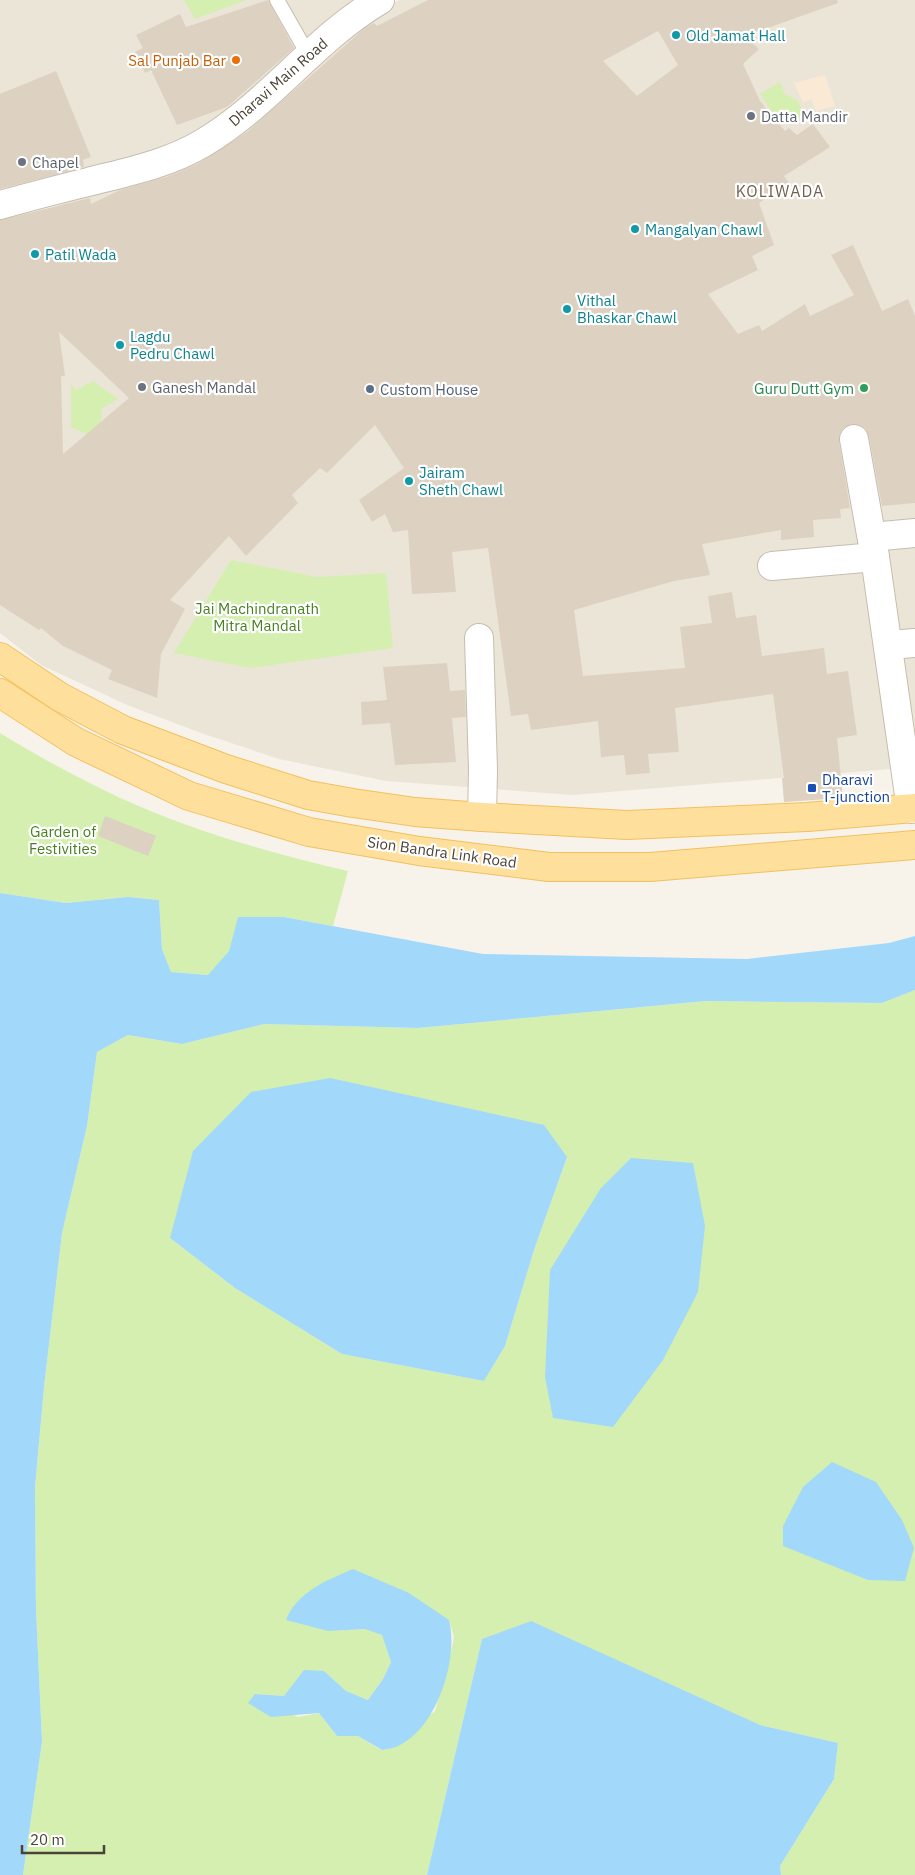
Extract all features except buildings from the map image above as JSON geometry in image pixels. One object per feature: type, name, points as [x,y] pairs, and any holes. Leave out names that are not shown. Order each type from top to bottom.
[{"type":"main road","points":[[0,657],[60,697],[123,730],[226,769],[308,795],[415,812],[627,825],[807,817],[913,808]]},
{"type":"main road","name":"Sion Bandra Link Road","points":[[0,693],[76,742],[189,796],[300,829],[419,850],[549,867],[650,867],[915,845]]},
{"type":"main road","points":[[300,829],[308,795]]},
{"type":"main road","points":[[807,817],[812,854]]},
{"type":"street","name":"Dharavi Main Road","points":[[0,205],[133,171],[188,152],[205,142],[255,105],[359,12],[380,0]]},
{"type":"street","points":[[854,439],[874,547],[902,644],[913,808]]},
{"type":"street","points":[[772,566],[874,547],[915,533]]},
{"type":"street","points":[[479,638],[483,770],[482,817]]},
{"type":"lane","points":[[277,0],[309,56]]},
{"type":"shaded area","points":[[0,0],[365,0],[205,135],[134,161],[0,189]]},
{"type":"shaded area","points":[[400,0],[915,0],[915,767],[573,795],[386,781],[279,759],[201,733],[127,705],[41,665],[0,633],[0,226],[196,156],[370,13]]},
{"type":"shaded area","points":[[825,75],[835,106],[816,111],[811,99],[803,103],[794,83]]},
{"type":"green space","points":[[184,0],[246,0],[195,19]]},
{"type":"green space","points":[[780,82],[785,94],[797,100],[804,113],[792,124],[778,120],[760,94]]},
{"type":"green space","points":[[93,381],[118,399],[102,408],[101,422],[104,432],[93,437],[71,427],[71,384],[76,390]]},
{"type":"green space","name":"Jai Machindranath Mitra Mandal","points":[[231,560],[317,577],[386,573],[393,648],[250,668],[174,653]]},
{"type":"green space","name":"Garden of Festivities","points":[[0,733],[91,784],[163,816],[207,832],[287,856],[348,871],[333,926],[284,917],[239,917],[229,951],[209,975],[171,972],[162,949],[159,900],[128,897],[66,903],[0,893]]},
{"type":"green space","points":[[915,990],[915,1875],[781,1875],[780,1866],[834,1779],[838,1743],[760,1725],[482,1639],[427,1875],[23,1875],[42,1742],[36,1609],[35,1487],[44,1387],[62,1233],[87,1126],[97,1052],[128,1035],[182,1044],[264,1024],[418,1028],[706,1001],[882,1003]],"holes":[[[567,1157],[534,1250],[505,1346],[484,1381],[342,1354],[235,1288],[170,1238]],[[449,1620],[454,1637],[447,1671],[435,1711],[381,1750],[358,1736],[337,1736],[319,1713],[298,1717],[255,1694],[284,1696],[324,1671],[346,1691],[368,1700],[383,1679],[391,1662],[382,1634],[365,1629],[328,1631]]]},
{"type":"water","points":[[0,893],[66,903],[128,897],[159,900],[162,949],[171,972],[208,975],[229,951],[238,917],[284,917],[483,954],[747,959],[889,943],[915,936],[915,990],[882,1003],[706,1001],[418,1028],[264,1024],[182,1044],[128,1035],[97,1052],[87,1126],[62,1233],[44,1387],[35,1487],[36,1609],[42,1742],[23,1875],[0,1875]]},
{"type":"water","points":[[330,1078],[544,1125],[567,1157],[534,1250],[505,1346],[484,1381],[342,1354],[235,1288],[170,1238],[193,1151],[251,1092]]},
{"type":"water","points":[[631,1158],[693,1163],[705,1226],[698,1292],[663,1360],[613,1427],[553,1418],[545,1377],[550,1270],[601,1188]]},
{"type":"water","points":[[832,1462],[876,1482],[902,1520],[914,1548],[905,1581],[868,1580],[783,1546],[783,1526],[803,1487]]},
{"type":"water","points":[[353,1569],[409,1593],[449,1620],[451,1653],[448,1672],[434,1708],[425,1723],[413,1736],[398,1746],[382,1750],[358,1736],[337,1736],[319,1713],[271,1717],[248,1703],[255,1694],[284,1696],[304,1670],[324,1671],[346,1691],[368,1700],[383,1679],[391,1662],[382,1635],[365,1629],[328,1631],[286,1620],[291,1610],[305,1594]]},
{"type":"water","points":[[531,1621],[760,1725],[838,1743],[834,1779],[780,1866],[781,1875],[427,1875],[482,1639]]},
{"type":"place","name":"Old Jamat Hall","points":[[676,35]]},
{"type":"place","name":"Sal Punjab Bar","points":[[236,60]]},
{"type":"place","name":"Datta Mandir","points":[[751,116]]},
{"type":"place","name":"Chapel","points":[[22,162]]},
{"type":"place","name":"Mangalyan Chawl","points":[[635,229]]},
{"type":"place","name":"Patil Wada","points":[[35,254]]},
{"type":"place","name":"Vithal Bhaskar Chawl","points":[[567,309]]},
{"type":"place","name":"Lagdu Pedru Chawl","points":[[120,345]]},
{"type":"place","name":"Ganesh Mandal","points":[[142,387]]},
{"type":"place","name":"Guru Dutt Gym","points":[[864,388]]},
{"type":"place","name":"Custom House","points":[[370,389]]},
{"type":"place","name":"Jairam Sheth Chawl","points":[[409,481]]},
{"type":"place","name":"Dharavi T-junction","points":[[812,788]]},
{"type":"district","name":"KOLIWADA","points":[[780,191]]}]
